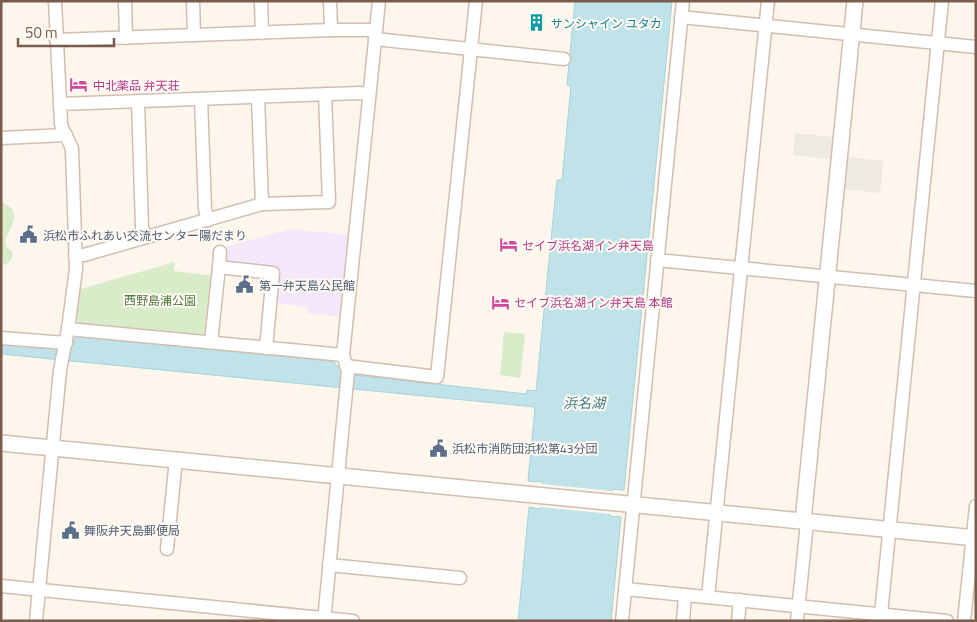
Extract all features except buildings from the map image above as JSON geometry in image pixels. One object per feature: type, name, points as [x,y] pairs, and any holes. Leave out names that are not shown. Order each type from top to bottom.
[{"type":"street","points":[[36,621],[62,361],[76,269],[72,149],[61,124],[55,1]]},
{"type":"street","points":[[125,1],[126,38]]},
{"type":"street","points":[[193,1],[194,35]]},
{"type":"street","points":[[261,1],[262,33]]},
{"type":"street","points":[[330,1],[331,30]]},
{"type":"street","points":[[324,619],[346,389],[346,364],[369,94],[379,1]]},
{"type":"street","points":[[68,329],[266,348],[346,364],[437,377],[476,1]]},
{"type":"street","points":[[622,621],[683,1]]},
{"type":"street","points":[[708,597],[768,1]]},
{"type":"street","points":[[797,621],[827,277],[855,1]]},
{"type":"street","points":[[881,614],[942,1]]},
{"type":"street","points":[[681,17],[976,46]]},
{"type":"street","points":[[56,40],[331,30],[375,34],[471,49],[564,59]]},
{"type":"street","points":[[75,255],[84,255],[262,204],[329,202],[325,94]]},
{"type":"street","points":[[60,104],[258,96],[369,94]]},
{"type":"street","points":[[258,96],[262,204]]},
{"type":"street","points":[[201,99],[205,209],[208,220]]},
{"type":"street","points":[[138,101],[142,227],[145,237]]},
{"type":"street","points":[[1,138],[66,135]]},
{"type":"street","points":[[211,342],[220,252]]},
{"type":"street","points":[[657,260],[976,292]]},
{"type":"street","points":[[219,267],[273,273],[266,348]]},
{"type":"street","points":[[1,338],[65,344]]},
{"type":"street","points":[[1,442],[974,538]]},
{"type":"street","points":[[167,549],[176,459]]},
{"type":"street","points":[[964,621],[976,506]]},
{"type":"street","points":[[329,565],[460,578]]},
{"type":"street","points":[[1,586],[353,621]]},
{"type":"street","points":[[625,589],[881,614],[904,619],[947,621]]},
{"type":"street","points":[[683,621],[685,595]]},
{"type":"street","points":[[738,621],[740,600]]},
{"type":"shaded area","points":[[795,133],[833,137],[831,159],[793,155]]},
{"type":"shaded area","points":[[847,157],[883,161],[880,193],[844,189]]},
{"type":"shaded area","points":[[290,229],[351,235],[343,317],[307,313],[308,307],[274,303],[277,270],[223,263],[225,247]]},
{"type":"green space","points":[[1,202],[8,206],[14,214],[14,219],[5,241],[7,247],[12,251],[12,259],[4,265],[1,265]]},
{"type":"green space","name":"西野島浦公園","points":[[175,262],[174,271],[214,276],[208,333],[205,336],[80,324],[76,319],[80,289]]},
{"type":"green space","points":[[504,332],[525,334],[520,378],[500,375]]},
{"type":"water","name":"浜名湖","points":[[575,1],[672,1],[624,490],[612,489],[609,516],[621,517],[611,621],[518,621],[529,507],[540,509],[543,482],[528,481],[535,407],[1,354],[1,341],[73,347],[75,338],[78,336],[333,361],[344,374],[526,394],[527,390],[536,391],[557,180],[562,180],[571,86],[567,85]]},
{"type":"pier","points":[[542,484],[612,491],[610,514],[540,507]]},
{"type":"place","name":"サンシャイン ユタカ","points":[[537,23]]},
{"type":"place","name":"中北薬品 弁天荘","points":[[79,85]]},
{"type":"place","name":"浜松市ふれあい交流センター陽だまり","points":[[29,235]]},
{"type":"place","name":"セイブ浜名湖イン弁天島","points":[[508,245]]},
{"type":"place","name":"第一弁天島公民館","points":[[245,285]]},
{"type":"place","name":"セイブ浜名湖イン弁天島 本館","points":[[500,302]]},
{"type":"place","name":"浜松市消防団浜松第43分団","points":[[438,448]]},
{"type":"place","name":"舞阪弁天島郵便局","points":[[70,530]]}]
